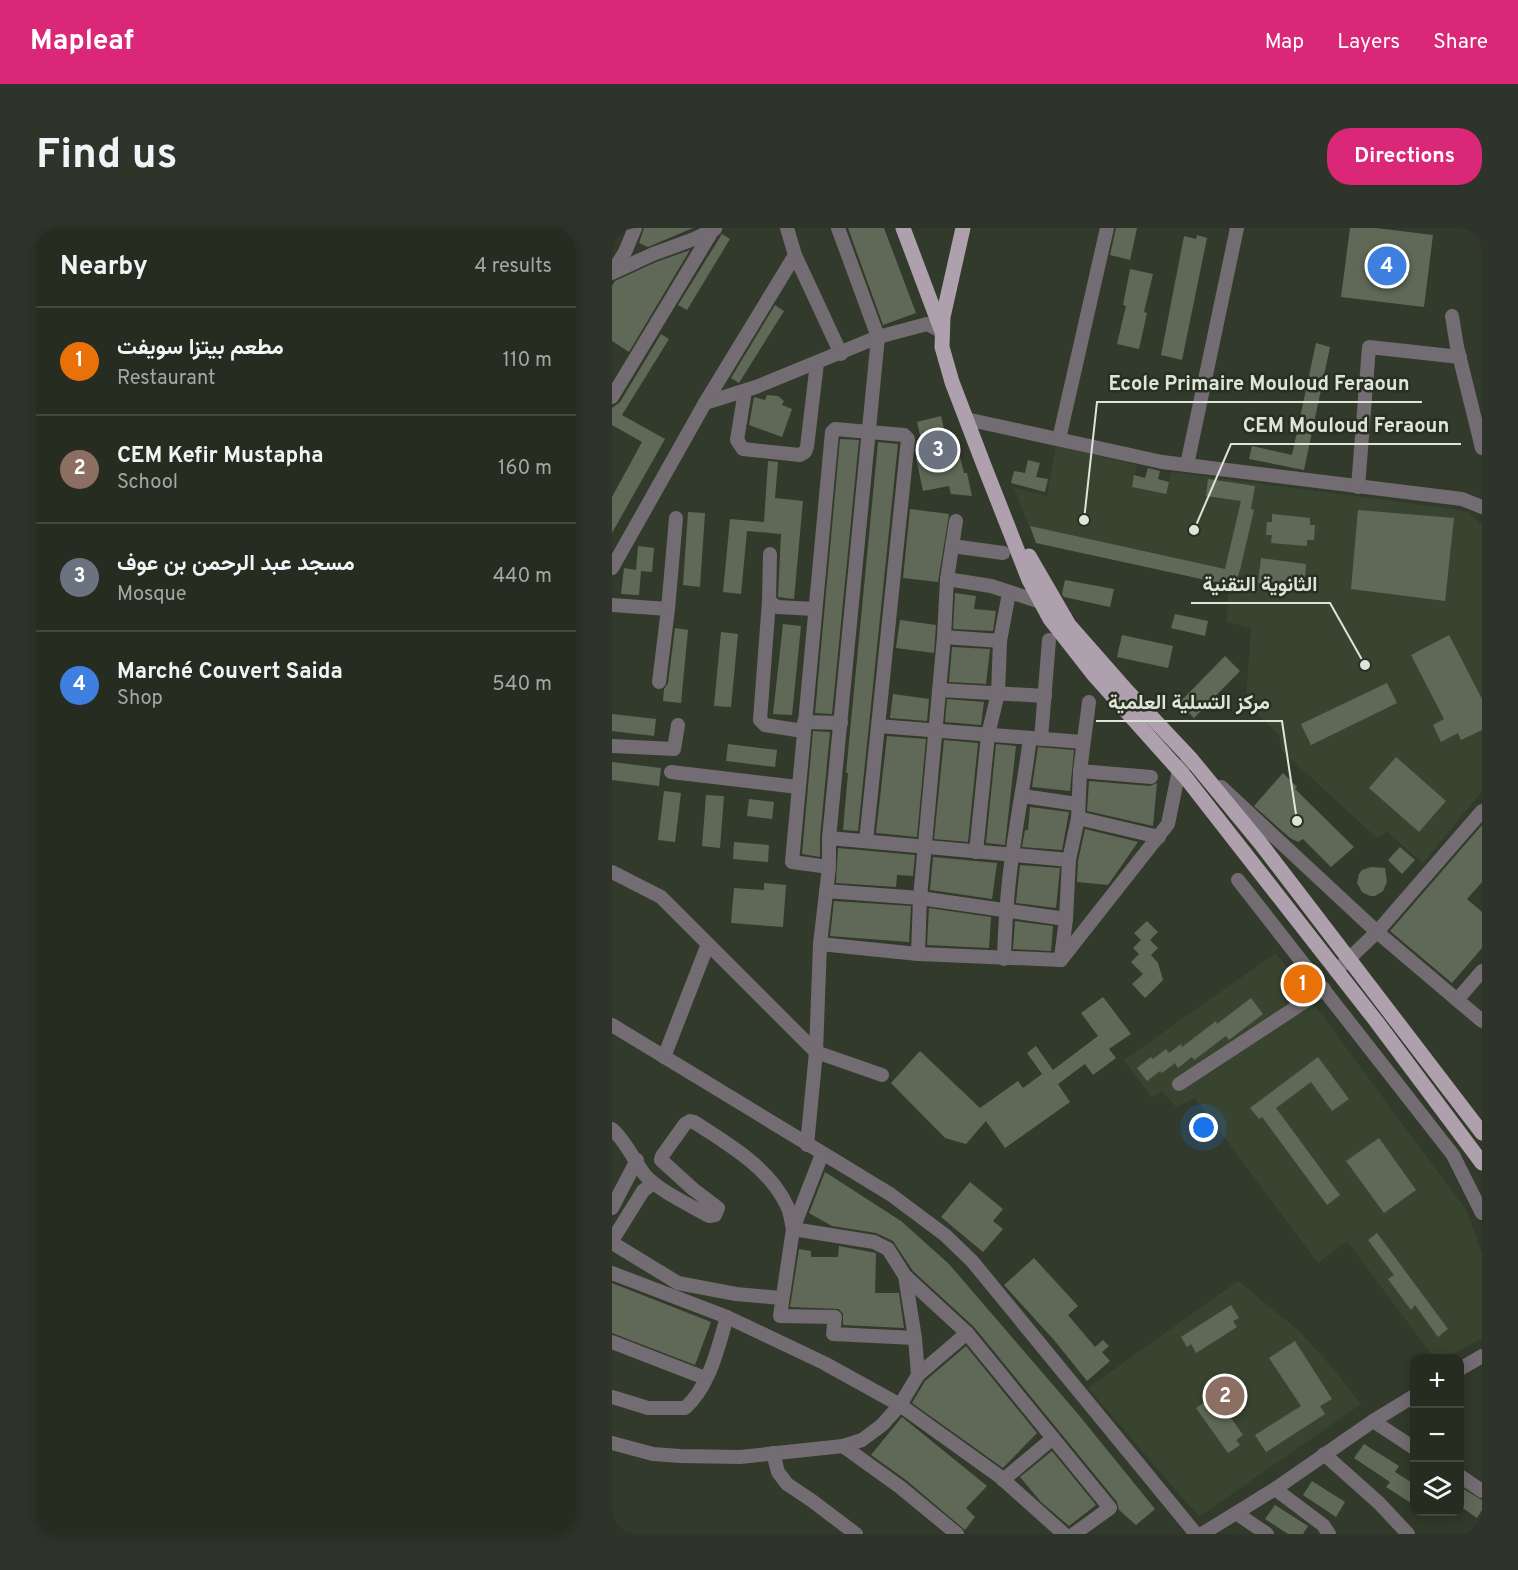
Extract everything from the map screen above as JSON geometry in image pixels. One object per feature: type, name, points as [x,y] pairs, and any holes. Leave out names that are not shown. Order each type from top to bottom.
[{"type":"main road","points":[[903,228],[941,331]]},
{"type":"main road","points":[[963,228],[941,331],[942,346],[952,382],[1042,582],[1069,625],[1191,759],[1261,844],[1482,1132]]},
{"type":"main road","points":[[971,228],[951,316],[950,342],[954,363],[971,420],[1029,580],[1050,619],[1094,674],[1179,771],[1482,1163]]},
{"type":"street","points":[[613,272],[635,228]]},
{"type":"street","points":[[613,272],[715,228]]},
{"type":"street","points":[[612,397],[715,228]]},
{"type":"street","points":[[787,228],[795,255],[841,354]]},
{"type":"street","points":[[807,1145],[816,1052],[820,944],[829,837],[878,338],[837,228]]},
{"type":"street","points":[[1059,439],[1107,228]]},
{"type":"street","points":[[1186,465],[1237,228]]},
{"type":"street","points":[[612,568],[705,403],[795,255]]},
{"type":"street","points":[[1452,316],[1482,448]]},
{"type":"street","points":[[705,403],[745,391],[878,338],[927,324],[941,331]]},
{"type":"street","points":[[1358,487],[1369,347],[1460,357]]},
{"type":"street","points":[[745,391],[737,440],[739,445],[743,449],[800,455],[807,447],[817,363]]},
{"type":"street","points":[[971,420],[1162,462],[1462,499],[1482,507]]},
{"type":"street","points":[[828,867],[792,862],[831,432],[835,429],[904,435],[908,439],[866,841]]},
{"type":"street","points":[[659,682],[676,518]]},
{"type":"street","points":[[918,954],[920,898],[944,637],[947,579],[956,521]]},
{"type":"street","points":[[952,546],[1003,553]]},
{"type":"street","points":[[770,554],[769,601],[760,720],[765,725],[803,726],[841,723]]},
{"type":"street","points":[[947,579],[991,586],[1041,602]]},
{"type":"street","points":[[976,852],[988,735],[998,693],[1000,641],[1009,593]]},
{"type":"street","points":[[769,601],[777,607],[814,609]]},
{"type":"street","points":[[612,605],[668,609]]},
{"type":"street","points":[[944,637],[1000,641]]},
{"type":"street","points":[[1004,958],[1012,856],[1045,696],[1049,640]]},
{"type":"street","points":[[939,690],[1045,696]]},
{"type":"street","points":[[1060,960],[1066,919],[1069,860],[1078,811],[1080,771],[1089,702]]},
{"type":"street","points":[[612,746],[674,749],[678,724]]},
{"type":"street","points":[[878,726],[1083,742]]},
{"type":"street","points":[[1060,960],[1168,824],[1179,771],[1191,759],[1377,932],[1482,1021]]},
{"type":"street","points":[[1080,771],[1151,777]]},
{"type":"street","points":[[671,772],[798,787]]},
{"type":"street","points":[[1023,796],[1159,837]]},
{"type":"street","points":[[1336,972],[1377,932],[1482,811]]},
{"type":"street","points":[[829,837],[1069,860]]},
{"type":"street","points":[[612,872],[661,897],[816,1052],[882,1075]]},
{"type":"street","points":[[1238,879],[1453,1155],[1482,1213]]},
{"type":"street","points":[[1250,895],[1267,883]]},
{"type":"street","points":[[826,891],[920,898],[1066,919]]},
{"type":"street","points":[[664,1057],[708,944]]},
{"type":"street","points":[[820,944],[918,954],[1060,960]]},
{"type":"street","points":[[1457,1000],[1482,971]]},
{"type":"street","points":[[1179,1084],[1324,989]]},
{"type":"street","points":[[612,1025],[890,1194],[945,1235],[972,1261],[1196,1534]]},
{"type":"street","points":[[612,1129],[620,1136],[644,1173],[653,1182],[713,1217],[718,1212],[718,1208],[662,1161],[662,1156],[685,1124],[690,1121],[694,1122],[748,1157],[770,1181],[788,1206],[793,1229]]},
{"type":"street","points":[[822,1154],[793,1229],[780,1316],[835,1317],[832,1334],[915,1338]]},
{"type":"street","points":[[612,1208],[637,1160]]},
{"type":"street","points":[[653,1182],[643,1191],[613,1239],[614,1244],[678,1283],[736,1294],[781,1298]]},
{"type":"street","points":[[793,1229],[874,1242],[888,1249],[905,1276],[967,1333],[1110,1508],[1074,1534]]},
{"type":"street","points":[[612,1273],[727,1317],[824,1363],[900,1405],[1003,1480],[1064,1534]]},
{"type":"street","points":[[905,1276],[915,1338],[918,1375]]},
{"type":"street","points":[[612,1397],[648,1408],[686,1408],[695,1399],[714,1361],[727,1317]]},
{"type":"street","points":[[612,1443],[652,1454],[740,1457],[843,1446],[862,1440],[882,1425],[900,1405],[918,1375],[967,1333]]},
{"type":"street","points":[[612,1342],[705,1378]]},
{"type":"street","points":[[1464,1367],[1482,1356]]},
{"type":"street","points":[[1203,1534],[1275,1489],[1372,1421],[1410,1398]]},
{"type":"street","points":[[1372,1421],[1410,1445]]},
{"type":"street","points":[[1003,1480],[1053,1438]]},
{"type":"street","points":[[843,1446],[900,1487],[957,1534]]},
{"type":"street","points":[[773,1453],[778,1472],[787,1484],[856,1534]]},
{"type":"street","points":[[1324,1454],[1379,1503],[1408,1534]]},
{"type":"street","points":[[1464,1479],[1482,1491]]},
{"type":"street","points":[[1275,1489],[1323,1526],[1329,1534]]},
{"type":"street","points":[[1236,1513],[1267,1534]]},
{"type":"shaded area","points":[[1056,446],[1137,465],[1132,487],[1165,494],[1171,472],[1453,509],[1468,512],[1482,525],[1482,791],[1423,863],[1387,832],[1377,838],[1282,751],[1279,735],[1246,703],[1251,628],[1227,622],[1228,585],[1036,543],[1014,488],[1047,496]]},
{"type":"shaded area","points":[[1276,953],[1467,1211],[1482,1254],[1482,1338],[1453,1354],[1431,1354],[1347,1241],[1318,1263],[1195,1098],[1176,1107],[1162,1091],[1152,1098],[1124,1060]]},
{"type":"shaded area","points":[[1238,1281],[1298,1330],[1361,1404],[1199,1517],[1088,1388]]},
{"type":"building","points":[[644,228],[693,228],[648,247],[639,243]]},
{"type":"building","points":[[848,228],[884,228],[916,313],[883,325]]},
{"type":"building","points":[[1116,228],[1137,228],[1130,260],[1110,255]]},
{"type":"building","points":[[1350,228],[1376,228],[1433,235],[1424,307],[1341,297]]},
{"type":"building","points":[[722,234],[730,239],[687,310],[678,305]]},
{"type":"building","points":[[1197,235],[1207,238],[1182,360],[1161,355],[1184,236],[1196,239]]},
{"type":"building","points":[[690,250],[629,352],[612,341],[612,286],[615,281],[656,262]]},
{"type":"building","points":[[1130,269],[1153,274],[1144,312],[1147,313],[1139,349],[1117,344],[1126,306],[1123,305]]},
{"type":"building","points":[[775,305],[784,311],[739,383],[731,378]]},
{"type":"building","points":[[661,334],[669,339],[622,415],[665,439],[612,533],[612,497],[642,442],[612,425],[612,408],[620,402]]},
{"type":"building","points":[[1316,343],[1330,347],[1304,470],[1249,459],[1252,446],[1292,455]]},
{"type":"building","points":[[767,395],[778,396],[784,401],[782,405],[792,409],[782,437],[749,425],[754,397],[765,400]]},
{"type":"building","points":[[941,416],[947,442],[956,440],[972,496],[951,494],[949,486],[923,491],[916,458],[919,457],[917,440],[921,439],[917,422]]},
{"type":"building","points":[[840,439],[859,440],[832,714],[815,713]]},
{"type":"building","points":[[878,442],[898,444],[858,831],[843,830],[848,773],[846,773]]},
{"type":"building","points":[[1028,460],[1040,463],[1036,477],[1048,479],[1045,492],[1011,483],[1014,471],[1025,473]]},
{"type":"building","points":[[768,461],[778,462],[775,498],[803,501],[794,599],[778,597],[781,534],[747,531],[741,594],[723,592],[730,519],[764,522]]},
{"type":"building","points":[[1148,468],[1160,471],[1158,479],[1169,482],[1166,494],[1132,487],[1134,475],[1145,478]]},
{"type":"building","points":[[1208,479],[1255,486],[1251,509],[1254,510],[1240,570],[1236,581],[1230,579],[1229,585],[1036,543],[1030,526],[1225,569],[1241,501],[1206,496]]},
{"type":"building","points":[[910,509],[949,514],[938,582],[903,578]]},
{"type":"building","points":[[1358,510],[1454,518],[1445,601],[1351,589]]},
{"type":"building","points":[[688,512],[705,513],[700,587],[683,585]]},
{"type":"building","points":[[1272,514],[1310,518],[1310,525],[1315,525],[1314,540],[1307,540],[1307,546],[1271,543],[1272,535],[1266,535],[1267,522],[1272,522]]},
{"type":"building","points":[[638,546],[654,548],[652,572],[641,571],[639,595],[621,594],[624,568],[636,570]]},
{"type":"building","points":[[1261,558],[1306,564],[1304,588],[1258,583]]},
{"type":"building","points":[[1065,580],[1114,589],[1110,607],[1064,597],[1062,594]]},
{"type":"building","points":[[955,593],[976,596],[974,609],[996,611],[993,631],[953,629]]},
{"type":"building","points":[[1175,614],[1208,621],[1205,636],[1171,628]]},
{"type":"building","points":[[900,620],[936,625],[934,653],[896,648]]},
{"type":"building","points":[[783,624],[801,626],[792,715],[773,714]]},
{"type":"building","points":[[675,628],[688,630],[681,703],[663,701],[664,689],[668,683]]},
{"type":"building","points":[[721,632],[738,634],[731,707],[714,706]]},
{"type":"building","points":[[1122,635],[1173,646],[1168,668],[1117,657]]},
{"type":"building","points":[[1449,635],[1482,699],[1482,730],[1461,740],[1458,733],[1441,742],[1433,725],[1444,719],[1411,655]]},
{"type":"building","points":[[952,647],[990,649],[986,684],[949,682]]},
{"type":"building","points":[[1225,656],[1240,671],[1194,718],[1179,703]]},
{"type":"building","points":[[1387,683],[1397,703],[1311,745],[1301,724]]},
{"type":"building","points":[[893,694],[929,699],[927,721],[890,718]]},
{"type":"building","points":[[947,699],[984,702],[981,725],[945,722]]},
{"type":"building","points":[[612,714],[656,719],[654,736],[612,731]]},
{"type":"building","points":[[813,731],[830,732],[820,857],[802,854]]},
{"type":"building","points":[[887,736],[926,739],[917,837],[876,833]]},
{"type":"building","points":[[944,740],[978,743],[968,842],[934,839]]},
{"type":"building","points":[[728,744],[777,750],[775,767],[726,761]]},
{"type":"building","points":[[996,744],[1016,746],[1005,845],[986,843]]},
{"type":"building","points":[[1038,747],[1074,750],[1070,791],[1032,787]]},
{"type":"building","points":[[1396,757],[1446,801],[1419,832],[1369,788]]},
{"type":"building","points":[[612,762],[661,768],[659,786],[612,780]]},
{"type":"building","points":[[1283,773],[1297,787],[1295,789],[1354,847],[1331,867],[1303,839],[1298,842],[1290,838],[1254,806]]},
{"type":"building","points":[[1089,781],[1150,786],[1157,783],[1153,826],[1087,811]]},
{"type":"building","points":[[664,791],[681,793],[675,842],[658,840]]},
{"type":"building","points":[[706,795],[724,796],[720,848],[702,846]]},
{"type":"building","points":[[749,799],[774,802],[772,819],[747,816]]},
{"type":"building","points":[[1030,807],[1069,812],[1062,850],[1022,847],[1025,830],[1028,830]]},
{"type":"building","points":[[1482,825],[1482,882],[1467,899],[1482,912],[1482,948],[1452,983],[1390,931]]},
{"type":"building","points":[[1085,829],[1138,842],[1108,885],[1077,882],[1078,861]]},
{"type":"building","points":[[734,842],[769,845],[768,862],[733,859]]},
{"type":"building","points":[[1400,847],[1415,860],[1402,874],[1388,860]]},
{"type":"building","points":[[838,848],[915,855],[913,876],[897,875],[896,887],[836,883]]},
{"type":"building","points":[[933,857],[997,863],[992,899],[930,890]]},
{"type":"building","points":[[1020,865],[1060,868],[1056,908],[1016,903]]},
{"type":"building","points":[[1371,867],[1385,868],[1387,882],[1383,891],[1375,896],[1362,892],[1357,883],[1362,870]]},
{"type":"building","points":[[764,883],[786,885],[783,927],[731,923],[734,888],[764,890]]},
{"type":"building","points":[[834,901],[911,906],[909,942],[830,936]]},
{"type":"building","points":[[929,908],[991,917],[989,948],[927,945]]},
{"type":"building","points":[[1015,921],[1053,926],[1051,951],[1013,949]]},
{"type":"building","points":[[1147,921],[1158,932],[1150,940],[1158,948],[1151,955],[1158,963],[1163,980],[1145,998],[1132,984],[1143,974],[1131,962],[1139,954],[1133,948],[1141,940],[1134,933]]},
{"type":"building","points":[[1103,997],[1131,1034],[1109,1049],[1116,1058],[1093,1075],[1085,1064],[1058,1084],[1070,1102],[1005,1148],[986,1121],[966,1144],[945,1138],[891,1083],[920,1051],[980,1108],[1018,1081],[1023,1088],[1042,1074],[1027,1053],[1036,1046],[1053,1070],[1098,1036],[1081,1013]]},
{"type":"building","points":[[1251,998],[1263,1014],[1229,1040],[1226,1036],[1194,1060],[1192,1057],[1178,1068],[1175,1063],[1147,1081],[1137,1068],[1166,1049],[1169,1053],[1181,1044],[1182,1047]]},
{"type":"building","points":[[1318,1057],[1349,1099],[1332,1111],[1311,1082],[1276,1108],[1340,1195],[1327,1205],[1262,1117],[1259,1119],[1250,1108]]},
{"type":"building","points":[[1379,1138],[1416,1190],[1384,1213],[1346,1161]]},
{"type":"building","points":[[825,1172],[901,1221],[949,1264],[1078,1414],[1155,1509],[1136,1525],[1119,1510],[1117,1502],[974,1327],[913,1271],[893,1241],[876,1233],[832,1226],[809,1213]]},
{"type":"building","points":[[970,1182],[1003,1209],[993,1221],[1003,1229],[983,1252],[941,1217]]},
{"type":"building","points":[[1377,1233],[1448,1329],[1438,1337],[1415,1305],[1411,1310],[1388,1279],[1394,1275],[1368,1240]]},
{"type":"building","points":[[839,1246],[876,1253],[875,1293],[899,1293],[904,1328],[843,1325],[843,1314],[839,1309],[790,1307],[799,1249],[811,1251],[811,1257],[838,1257]]},
{"type":"building","points":[[1034,1258],[1078,1306],[1068,1315],[1095,1347],[1103,1340],[1109,1346],[1102,1352],[1110,1361],[1087,1381],[1054,1340],[1004,1285]]},
{"type":"building","points":[[612,1283],[711,1322],[695,1365],[612,1333]]},
{"type":"building","points":[[1231,1305],[1239,1318],[1233,1321],[1237,1327],[1196,1353],[1191,1344],[1187,1347],[1181,1337]]},
{"type":"building","points":[[1295,1341],[1332,1399],[1320,1406],[1325,1414],[1266,1452],[1255,1435],[1301,1406],[1269,1358]]},
{"type":"building","points":[[966,1346],[1037,1433],[1003,1468],[912,1403],[925,1381]]},
{"type":"building","points":[[1215,1395],[1243,1435],[1236,1440],[1240,1445],[1228,1453],[1196,1408]]},
{"type":"building","points":[[902,1417],[987,1486],[966,1508],[975,1517],[965,1530],[906,1480],[871,1455]]},
{"type":"building","points":[[1364,1444],[1399,1466],[1395,1472],[1410,1481],[1410,1502],[1386,1487],[1390,1482],[1354,1458]]},
{"type":"building","points":[[1052,1451],[1096,1505],[1069,1526],[1041,1502],[1020,1477]]},
{"type":"building","points":[[1312,1481],[1345,1502],[1336,1517],[1303,1495]]},
{"type":"building","points":[[1464,1489],[1482,1500],[1482,1510],[1477,1518],[1464,1509]]},
{"type":"building","points":[[1275,1505],[1308,1526],[1303,1534],[1288,1534],[1265,1519]]},
{"type":"place","name":"Marché Couvert Saida","points":[[1387,266]]},
{"type":"place","name":"مسجد عبد الرحمن بن عوف","points":[[938,450]]},
{"type":"place","name":"Ecole Primaire Mouloud Feraoun","points":[[1084,520]]},
{"type":"place","name":"CEM Mouloud Feraoun","points":[[1194,530]]},
{"type":"place","name":"الثانوية التقنية","points":[[1365,665]]},
{"type":"place","name":"مركز التسلية العلمية","points":[[1297,821]]},
{"type":"place","name":"مطعم بيتزا سويفت","points":[[1303,984]]},
{"type":"place","name":"CEM Kefir Mustapha","points":[[1225,1396]]}]
